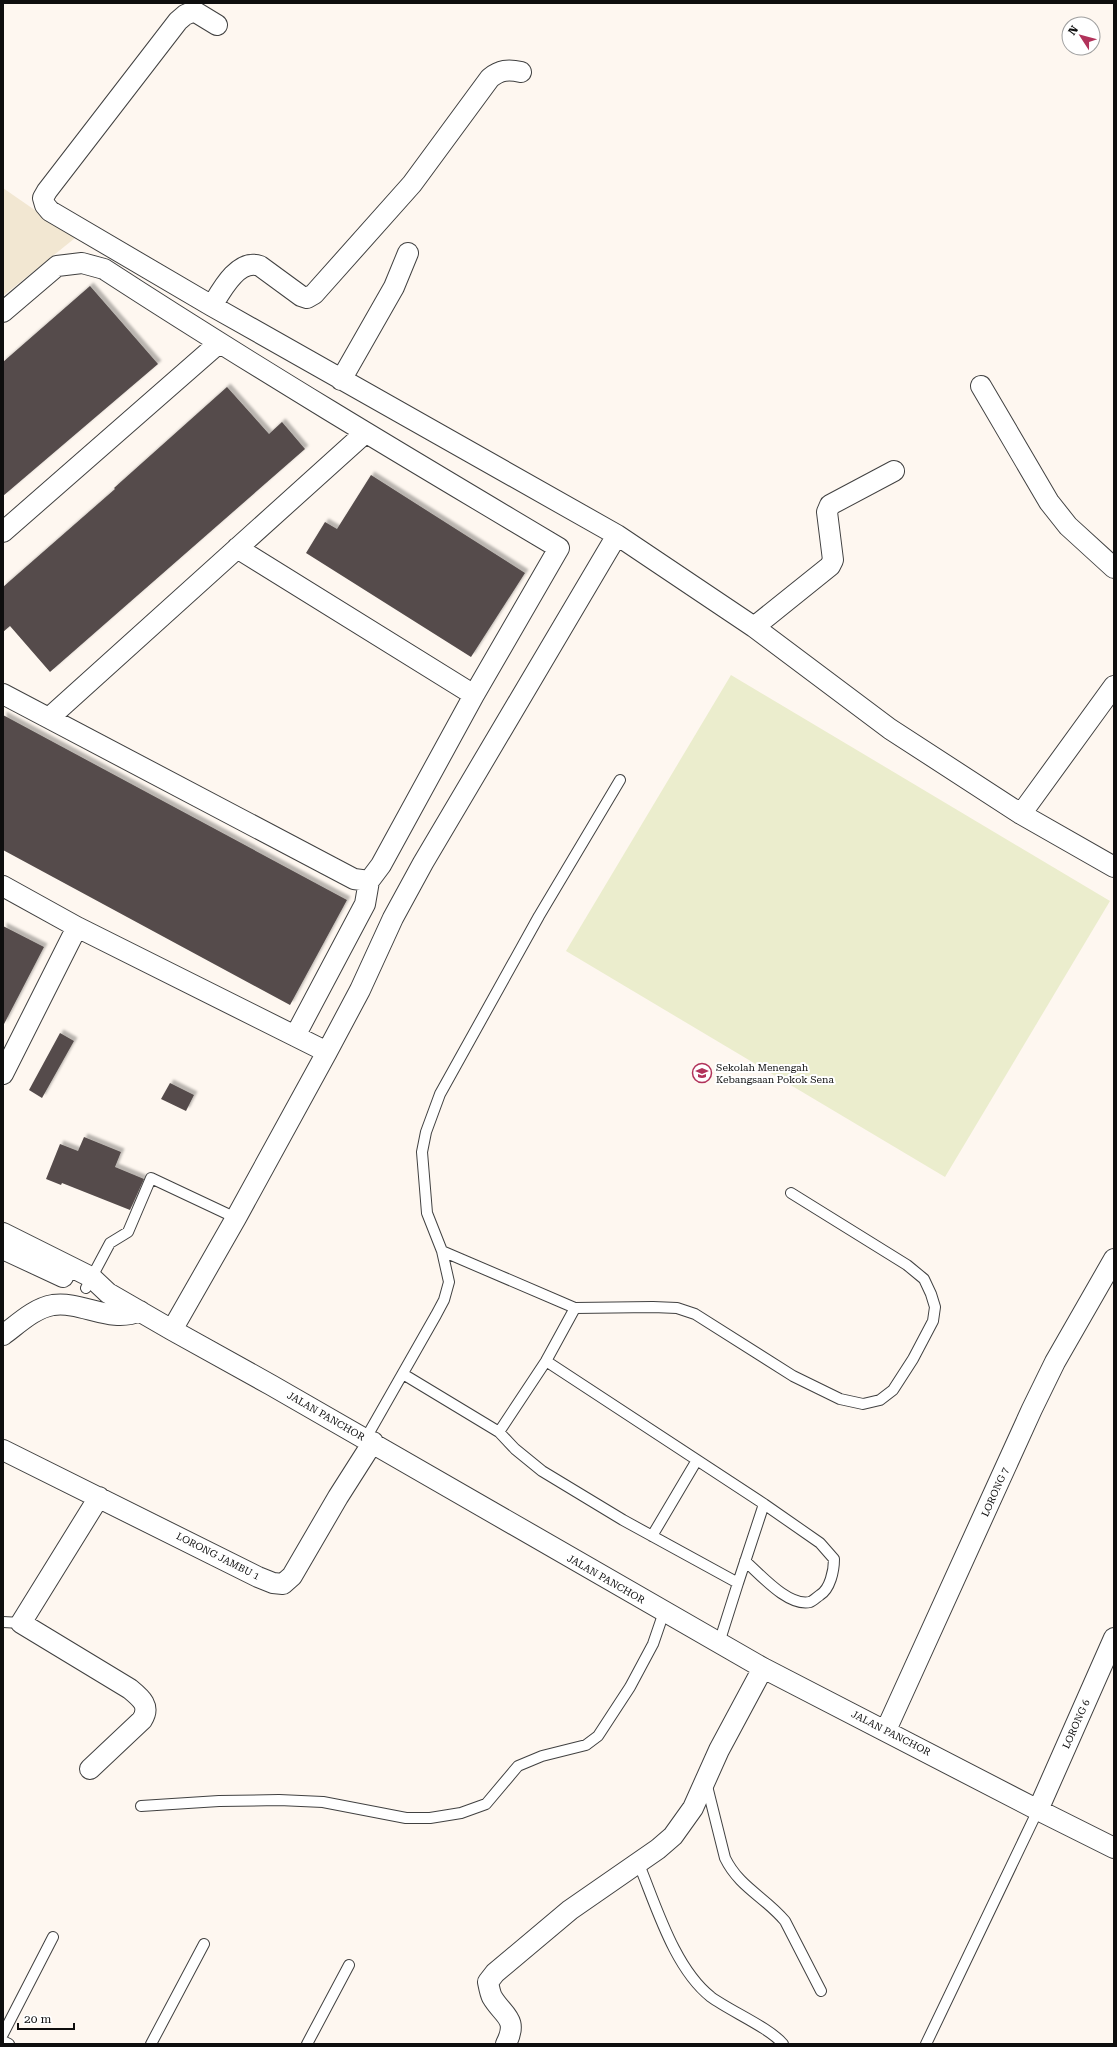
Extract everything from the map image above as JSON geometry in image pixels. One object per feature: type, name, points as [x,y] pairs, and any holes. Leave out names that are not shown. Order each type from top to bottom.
[{"type":"street","points":[[217,25],[194,11],[185,15],[178,21],[43,198],[45,205],[50,211],[341,380],[617,535],[754,627],[890,729],[1021,814],[1114,867]]},
{"type":"street","points":[[212,306],[231,276],[248,265],[255,264],[260,266],[301,296],[307,298],[314,294],[412,184],[490,78],[498,71],[509,69],[521,72]]},
{"type":"street","points":[[341,380],[394,287],[408,253]]},
{"type":"street","points":[[3,312],[57,266],[82,262],[104,268],[219,344],[365,433],[559,548],[474,695],[381,865],[369,881],[366,904],[294,1036]]},
{"type":"street","points":[[3,532],[219,344]]},
{"type":"street","points":[[981,386],[1049,502],[1068,526],[1114,568]]},
{"type":"street","points":[[49,718],[365,433]]},
{"type":"street","points":[[754,627],[830,566],[833,560],[827,512],[830,505],[894,471]]},
{"type":"street","points":[[172,1330],[236,1218],[327,1052],[360,990],[394,918],[423,863],[617,535]]},
{"type":"street","points":[[237,548],[474,695]]},
{"type":"street","points":[[1021,814],[1114,686]]},
{"type":"street","points":[[3,694],[354,878],[369,881]]},
{"type":"street","points":[[3,886],[77,927],[327,1052]]},
{"type":"street","points":[[3,1074],[77,927]]},
{"type":"street","name":"JALAN PANCHOR","points":[[3,1233],[88,1283],[369,1440],[763,1668],[1114,1848]]},
{"type":"street","name":"JALAN PANCHOR","points":[[3,1249],[88,1283]]},
{"type":"street","name":"LORONG 7","points":[[886,1730],[1032,1409],[1055,1362],[1114,1259]]},
{"type":"street","points":[[3,1335],[40,1309],[53,1305],[117,1316],[130,1315],[140,1311]]},
{"type":"street","name":"LORONG JAMBU 1","points":[[3,1450],[99,1496],[258,1577],[273,1583],[283,1584],[292,1576],[369,1440]]},
{"type":"street","points":[[90,1769],[142,1720],[147,1713],[147,1707],[143,1701],[130,1689],[12,1622],[99,1496]]},
{"type":"street","name":"LORONG 6","points":[[1038,1810],[1114,1638]]},
{"type":"street","points":[[506,2044],[510,2036],[510,2019],[492,1997],[488,1982],[495,1973],[570,1910],[638,1862],[658,1850],[673,1836],[693,1808],[719,1750],[763,1668]]},
{"type":"lane","points":[[369,1440],[444,1300],[449,1282],[442,1251],[427,1213],[422,1152],[426,1132],[432,1115],[440,1094],[539,916],[620,780]]},
{"type":"lane","points":[[88,1283],[110,1243],[128,1232],[151,1178],[236,1218]]},
{"type":"lane","points":[[442,1251],[575,1308],[677,1308],[696,1314],[794,1376],[840,1399],[863,1404],[880,1400],[893,1390],[913,1359],[933,1321],[935,1307],[931,1294],[924,1279],[907,1265],[791,1193]]},
{"type":"lane","points":[[499,1432],[546,1361],[575,1308]]},
{"type":"lane","points":[[546,1361],[764,1504],[820,1544],[834,1559],[834,1571],[823,1593],[811,1602],[798,1602],[788,1598],[744,1561]]},
{"type":"lane","points":[[403,1374],[499,1432],[514,1450],[542,1471],[652,1536],[738,1583]]},
{"type":"lane","points":[[652,1536],[697,1460]]},
{"type":"lane","points":[[719,1642],[744,1561],[764,1504]]},
{"type":"lane","points":[[141,1806],[219,1801],[279,1800],[323,1802],[406,1818],[430,1818],[467,1811],[486,1804],[518,1766],[542,1756],[586,1745],[598,1736],[630,1687],[653,1644],[664,1612]]},
{"type":"lane","points":[[705,1780],[725,1858],[730,1868],[738,1880],[778,1912],[785,1921],[821,1991]]},
{"type":"lane","points":[[926,2044],[1038,1810]]},
{"type":"lane","points":[[638,1862],[676,1950],[689,1975],[699,1987],[712,1998],[770,2034],[783,2044]]},
{"type":"lane","points":[[3,2034],[53,1937]]},
{"type":"lane","points":[[152,2044],[204,1944]]},
{"type":"lane","points":[[307,2044],[349,1965]]},
{"type":"lane","points":[[3,2041],[9,2044]]},
{"type":"shaded area","points":[[3,188],[75,238],[3,296]]},
{"type":"green space","points":[[731,675],[1110,901],[945,1177],[566,951]]},
{"type":"building","points":[[90,286],[158,364],[3,496],[3,362]]},
{"type":"building","points":[[227,387],[269,434],[282,422],[305,449],[50,672],[10,626],[3,632],[3,587],[115,489],[114,488]]},
{"type":"building","points":[[371,475],[525,573],[471,657],[306,553],[325,522],[337,529]]},
{"type":"building","points":[[3,715],[347,900],[290,1005],[3,850]]},
{"type":"building","points":[[3,926],[44,947],[3,1026]]},
{"type":"building","points":[[60,1033],[74,1041],[42,1098],[29,1090]]},
{"type":"building","points":[[170,1083],[194,1095],[186,1111],[161,1099]]},
{"type":"building","points":[[84,1137],[121,1152],[115,1167],[144,1179],[130,1210],[62,1183],[61,1185],[46,1179],[60,1144],[78,1151]]},
{"type":"place","name":"Sekolah Menengah Kebangsaan Pokok Sena","points":[[702,1073]]}]
